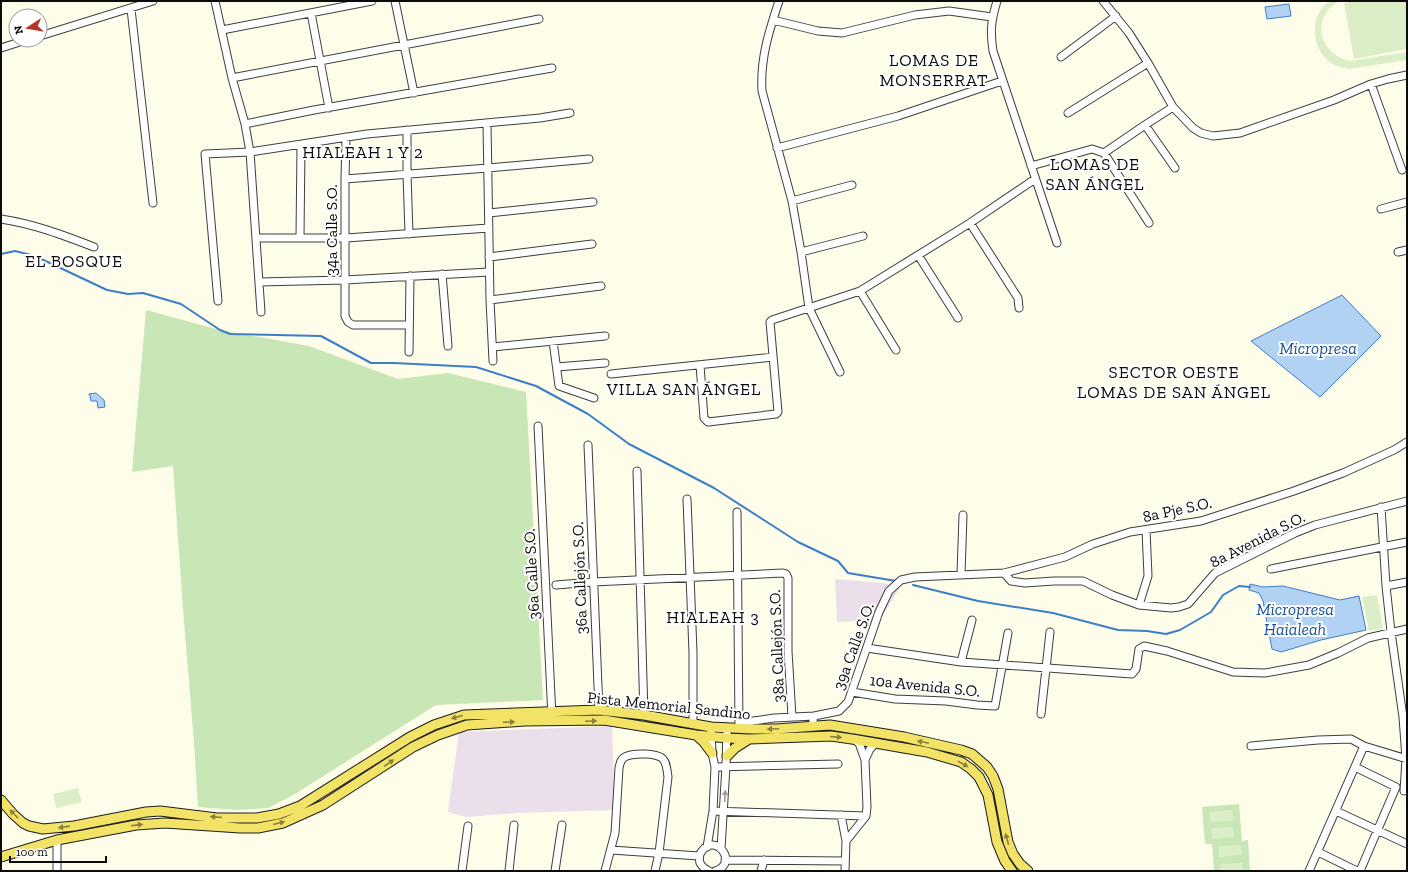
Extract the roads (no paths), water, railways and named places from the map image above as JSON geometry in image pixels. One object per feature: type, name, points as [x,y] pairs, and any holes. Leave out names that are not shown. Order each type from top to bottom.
[{"type":"main road","name":"Pista Memorial Sandino","points":[[1,800],[18,819],[29,826],[50,829],[74,826],[146,812],[160,811],[217,818],[257,818],[279,814],[300,806],[410,737],[434,725],[464,715],[599,710],[644,715],[693,724],[727,728],[740,726],[776,729],[830,725],[849,727],[961,750],[972,754],[987,767],[993,776],[998,789],[1008,842],[1013,854],[1020,864],[1028,871]]},
{"type":"main road","name":"Pista Memorial Sandino","points":[[1,857],[57,840],[136,825],[165,823],[258,828],[282,823],[323,805],[413,747],[438,735],[467,725],[525,721],[604,720],[696,735],[727,738],[749,739],[830,736],[927,752],[961,762],[979,777],[988,795],[997,842],[1004,861],[1012,871]]},
{"type":"main road","points":[[784,738],[793,734],[809,732],[812,726]]},
{"type":"main road","points":[[696,735],[703,741],[712,753]]},
{"type":"main road","points":[[727,756],[735,748],[749,739]]},
{"type":"main road","points":[[324,791],[332,790],[344,783],[356,784],[357,776],[371,766],[373,761]]},
{"type":"street","points":[[48,34],[153,1]]},
{"type":"street","points":[[215,1],[232,78],[245,124],[250,152],[262,312]]},
{"type":"street","points":[[222,30],[372,1]]},
{"type":"street","points":[[395,1],[414,93]]},
{"type":"street","points":[[779,1],[762,59],[762,91],[792,201],[809,308],[840,372]]},
{"type":"street","points":[[997,1],[992,17],[991,35],[993,52],[1057,243]]},
{"type":"street","points":[[1103,1],[1129,33],[1174,107],[1193,128],[1201,133],[1213,136],[1240,133],[1296,114],[1371,84],[1407,75]]},
{"type":"street","points":[[131,8],[153,203]]},
{"type":"street","points":[[773,20],[818,31],[842,33],[916,15],[949,11],[992,17]]},
{"type":"street","points":[[311,13],[329,108]]},
{"type":"street","points":[[1061,57],[1116,16]]},
{"type":"street","points":[[232,78],[539,19]]},
{"type":"street","points":[[1068,113],[1148,63]]},
{"type":"street","points":[[245,124],[552,68]]},
{"type":"street","points":[[777,148],[898,116],[1002,81]]},
{"type":"street","points":[[1371,84],[1402,170]]},
{"type":"street","points":[[1104,153],[1144,125],[1174,107]]},
{"type":"street","points":[[218,302],[205,154],[250,152],[346,137],[570,113]]},
{"type":"street","points":[[487,123],[489,272],[493,360]]},
{"type":"street","points":[[1144,125],[1175,168]]},
{"type":"street","points":[[407,130],[409,234]]},
{"type":"street","name":"34a Calle S.O.","points":[[346,137],[345,316],[348,322],[353,325],[409,325]]},
{"type":"street","points":[[300,237],[301,145]]},
{"type":"street","points":[[1031,166],[1092,149],[1104,153],[1149,222]]},
{"type":"street","points":[[345,179],[589,159]]},
{"type":"street","points":[[700,365],[704,418],[708,422],[776,414],[778,412],[770,322],[772,320],[860,291],[970,223],[1035,179]]},
{"type":"street","points":[[792,201],[852,185]]},
{"type":"street","points":[[489,213],[593,202]]},
{"type":"street","points":[[1381,209],[1407,202]]},
{"type":"street","points":[[1,219],[44,228],[94,247]]},
{"type":"street","points":[[970,223],[1018,298],[1019,308]]},
{"type":"street","points":[[256,238],[346,238],[489,228]]},
{"type":"street","points":[[801,252],[863,236]]},
{"type":"street","points":[[489,257],[592,244]]},
{"type":"street","points":[[1398,252],[1407,250]]},
{"type":"street","points":[[918,254],[958,318]]},
{"type":"street","points":[[259,282],[345,280],[489,272]]},
{"type":"street","points":[[442,274],[448,346]]},
{"type":"street","points":[[409,352],[410,276]]},
{"type":"street","points":[[490,300],[601,286]]},
{"type":"street","points":[[860,291],[896,350]]},
{"type":"street","points":[[493,347],[605,336]]},
{"type":"street","points":[[554,341],[559,386],[594,398]]},
{"type":"street","points":[[611,374],[773,357]]},
{"type":"street","points":[[557,367],[605,363]]},
{"type":"street","name":"36a Calle S.O.","points":[[538,426],[552,721]]},
{"type":"street","name":"8a Pje S.O.","points":[[1004,573],[1065,557],[1093,544],[1130,532],[1201,521],[1294,491],[1354,468],[1394,450],[1407,442]]},
{"type":"street","name":"36a Callejón S.O.","points":[[588,445],[599,710]]},
{"type":"street","points":[[637,471],[644,715]]},
{"type":"street","points":[[687,499],[693,724]]},
{"type":"street","name":"8a Avenida S.O.","points":[[1004,573],[1011,581],[1025,583],[1083,581],[1112,595],[1139,605],[1171,608],[1179,607],[1188,604],[1214,574],[1295,533],[1315,525],[1407,500]]},
{"type":"street","points":[[1355,767],[1406,792],[1407,759],[1405,718],[1391,632],[1386,586],[1381,507]]},
{"type":"street","points":[[738,512],[740,726]]},
{"type":"street","points":[[963,515],[961,574],[1004,573]]},
{"type":"street","points":[[1139,605],[1148,576],[1146,530]]},
{"type":"street","points":[[1271,569],[1407,542]]},
{"type":"street","name":"38a Callejón S.O.","points":[[738,575],[783,573],[786,574],[788,578],[788,651],[792,717]]},
{"type":"street","name":"39a Calle S.O.","points":[[740,726],[839,711],[848,702],[879,612],[889,591],[901,580],[915,576],[961,574]]},
{"type":"street","points":[[556,585],[738,575]]},
{"type":"street","points":[[1386,586],[1407,582]]},
{"type":"street","points":[[961,662],[972,620]]},
{"type":"street","points":[[867,648],[961,662],[1132,674],[1136,669],[1139,649],[1144,646],[1167,651],[1233,672],[1265,674],[1309,665],[1368,638],[1407,629]]},
{"type":"street","points":[[1041,714],[1050,632]]},
{"type":"street","points":[[1002,665],[1008,633]]},
{"type":"street","name":"10a Avenida S.O.","points":[[852,692],[895,699],[946,701],[995,706],[1002,665]]},
{"type":"street","points":[[812,726],[814,716]]},
{"type":"street","points":[[707,846],[713,811],[715,767],[712,753],[712,726]]},
{"type":"street","points":[[721,849],[727,756],[727,728]]},
{"type":"street","points":[[846,841],[866,816],[867,807],[865,760],[859,743],[852,739]]},
{"type":"street","points":[[1251,746],[1318,740],[1351,739],[1364,746],[1407,759]]},
{"type":"street","points":[[865,760],[870,749],[876,743]]},
{"type":"street","points":[[1309,871],[1364,746]]},
{"type":"street","points":[[606,871],[615,833],[620,761],[627,756],[642,754],[656,756],[663,759],[668,776],[659,853],[655,871]]},
{"type":"street","points":[[715,767],[838,764]]},
{"type":"street","points":[[1318,852],[1359,871],[1378,831],[1396,787]]},
{"type":"street","points":[[713,811],[724,810],[866,816]]},
{"type":"street","points":[[1336,811],[1407,844]]},
{"type":"street","points":[[841,815],[846,841],[845,871]]},
{"type":"street","points":[[509,871],[514,825]]},
{"type":"street","points":[[555,871],[562,825]]},
{"type":"street","points":[[462,871],[468,826]]},
{"type":"street","points":[[57,840],[57,871]]},
{"type":"street","points":[[705,870],[701,864],[700,856],[703,849],[707,846],[714,845],[721,849],[725,856],[723,866],[716,871]]},
{"type":"street","points":[[611,850],[700,856]]},
{"type":"street","points":[[725,860],[845,861]]},
{"type":"street","points":[[761,871],[764,860]]},
{"type":"water","points":[[1289,4],[1291,16],[1267,19],[1265,7]]},
{"type":"water","name":"Micropresa","points":[[1342,295],[1381,336],[1320,397],[1251,341]]},
{"type":"water","points":[[96,393],[104,400],[105,407],[98,408],[97,401],[91,401],[89,394]]},
{"type":"water","name":"Micropresa Haialeah","points":[[1250,584],[1263,587],[1283,586],[1340,600],[1359,596],[1366,630],[1321,640],[1281,652],[1272,649],[1263,601],[1259,593],[1249,590]]},
{"type":"waterway","points":[[1,254],[15,251],[35,256],[107,290],[128,294],[143,293],[181,304],[220,330],[230,334],[321,336],[371,363],[476,367],[536,386],[588,414],[629,444],[714,488],[798,542],[838,561],[848,573],[896,581]]},
{"type":"waterway","points":[[913,585],[978,601],[1053,613],[1118,630],[1147,631],[1166,634],[1180,630],[1211,612],[1223,595],[1239,586],[1250,587]]},
{"type":"district","name":"LOMAS DE MONSERRAT","points":[[934,70]]},
{"type":"district","name":"HIALEAH 1 Y 2","points":[[363,152]]},
{"type":"district","name":"LOMAS DE SAN ÁNGEL","points":[[1095,174]]},
{"type":"district","name":"EL BOSQUE","points":[[74,261]]},
{"type":"district","name":"SECTOR OESTE LOMAS DE SAN ÁNGEL","points":[[1174,382]]},
{"type":"district","name":"VILLA SAN ÁNGEL","points":[[684,389]]},
{"type":"district","name":"HIALEAH 3","points":[[713,617]]}]
